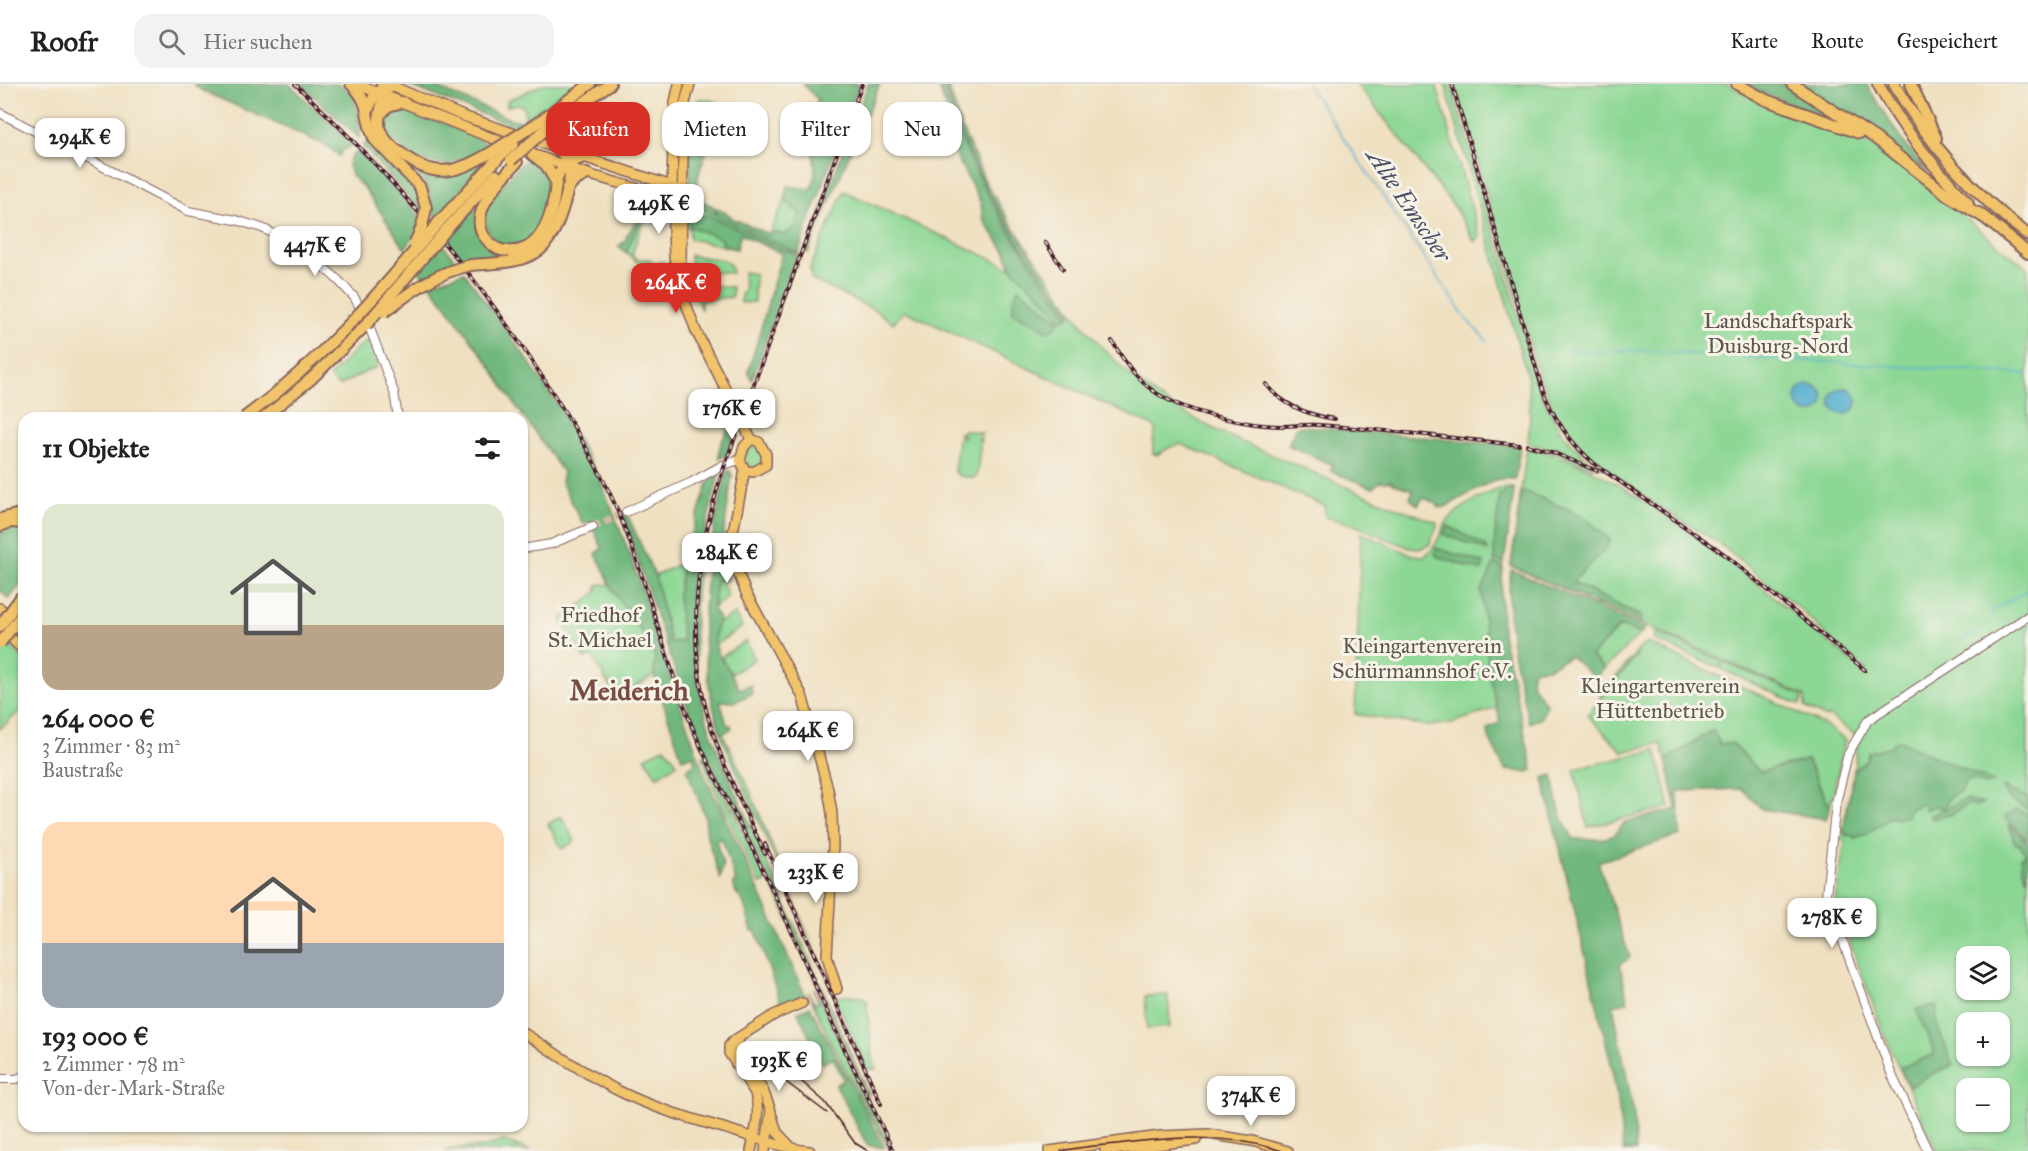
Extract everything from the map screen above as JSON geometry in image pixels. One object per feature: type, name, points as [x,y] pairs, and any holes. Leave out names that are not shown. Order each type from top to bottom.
[{"type":"highway","points":[[351,84],[361,94],[368,110],[371,131],[375,140],[420,187],[426,208],[420,235],[391,278]]},
{"type":"highway","points":[[584,158],[567,166],[556,182],[552,211],[542,234],[533,244],[513,252],[503,251],[484,238],[480,225],[481,214],[492,190],[542,126],[590,84]]},
{"type":"highway","points":[[384,88],[380,129],[389,143],[407,159],[424,169],[437,172],[458,169],[496,154],[610,84]]},
{"type":"highway","points":[[1737,84],[1766,100],[1860,133],[1890,148]]},
{"type":"highway","points":[[1792,84],[1890,148],[1949,196],[1985,218]]},
{"type":"highway","points":[[1878,84],[1900,122],[1955,190],[2028,253]]},
{"type":"highway","points":[[1894,84],[1914,117],[1947,160],[1998,211],[2028,235]]},
{"type":"highway","points":[[1911,84],[1925,118],[1947,160]]},
{"type":"highway","points":[[368,110],[384,88]]},
{"type":"highway","points":[[380,114],[388,106],[403,102]]},
{"type":"highway","points":[[270,412],[311,379],[366,324],[496,154]]},
{"type":"highway","points":[[532,154],[546,165],[556,182]]},
{"type":"highway","points":[[366,324],[427,281],[453,269],[518,260],[538,251],[552,235],[567,188],[567,166],[562,156]]},
{"type":"highway","points":[[252,412],[304,370],[442,227],[514,161]]},
{"type":"highway","points":[[567,188],[587,174]]},
{"type":"highway","points":[[0,519],[18,514]]},
{"type":"highway","points":[[0,526],[10,522],[18,523]]},
{"type":"highway","points":[[0,626],[18,601]]},
{"type":"highway","points":[[0,643],[18,620]]},
{"type":"main road","points":[[356,84],[384,88],[546,145]]},
{"type":"main road","points":[[684,86],[674,117],[672,186],[674,257],[696,331],[751,439],[759,442],[766,454],[766,465],[756,471],[745,470]]},
{"type":"main road","points":[[678,268],[681,257],[684,86]]},
{"type":"main road","points":[[384,88],[403,102],[587,174],[672,198],[682,194]]},
{"type":"main road","points":[[578,156],[672,186],[682,194]]},
{"type":"main road","points":[[751,439],[744,447],[740,460],[745,470],[732,537],[735,565],[746,593],[802,695],[828,789],[833,830],[827,956],[835,990]]},
{"type":"main road","points":[[0,609],[18,627]]},
{"type":"main road","points":[[0,626],[18,645]]},
{"type":"main road","points":[[751,1151],[758,1112],[755,1093],[732,1058],[729,1046],[733,1041],[774,1015],[802,1003]]},
{"type":"main road","points":[[528,1036],[620,1092],[656,1106],[754,1137],[766,1146],[810,1151]]},
{"type":"main road","points":[[739,1038],[737,1047],[739,1056],[763,1090],[777,1132],[793,1149]]},
{"type":"main road","points":[[766,1146],[771,1111]]},
{"type":"main road","points":[[1049,1151],[1161,1137],[1208,1134],[1252,1141],[1288,1151]]},
{"type":"main road","points":[[1106,1151],[1181,1141],[1223,1140],[1254,1145],[1272,1151]]},
{"type":"main road","points":[[778,1151],[793,1149]]},
{"type":"street","points":[[0,113],[188,211],[236,220],[262,228],[298,249],[338,280],[354,297],[366,318],[391,384],[397,412]]},
{"type":"street","points":[[626,512],[723,465],[740,460]]},
{"type":"street","points":[[528,548],[551,544],[593,527]]},
{"type":"street","points":[[1928,1151],[1891,1073],[1826,895],[1836,803],[1848,754],[1868,720],[2028,616]]},
{"type":"street","points":[[3,1079],[18,1077]]},
{"type":"green space","points":[[194,84],[289,84],[353,144],[343,149],[339,156],[329,147],[201,90]]},
{"type":"green space","points":[[300,84],[337,84],[354,93],[361,132],[359,138]]},
{"type":"green space","points":[[405,84],[429,84],[510,119],[523,121],[515,127]]},
{"type":"green space","points":[[543,84],[574,84],[525,119],[524,107],[518,104],[507,106],[507,101]]},
{"type":"green space","points":[[803,84],[859,84],[853,102],[816,102],[818,100]]},
{"type":"green space","points":[[868,84],[880,84],[871,105],[871,102],[862,102]]},
{"type":"green space","points":[[938,84],[948,84],[954,102],[944,102]]},
{"type":"green space","points":[[938,84],[943,84],[948,102],[944,102]]},
{"type":"green space","points":[[945,84],[948,84],[953,102],[950,102]]},
{"type":"green space","points":[[1357,84],[1436,84],[1480,237],[1475,242],[1453,205]]},
{"type":"green space","points":[[1445,84],[1451,84],[1542,397],[1560,430],[1594,468],[1552,450],[1528,443],[1530,415],[1528,379]]},
{"type":"green space","name":"Landschaftspark Duisburg-Nord","points":[[1455,84],[1728,84],[1765,104],[1864,141],[1893,157],[2028,269],[2028,1151],[1937,1151],[1884,1034],[1835,902],[1845,841],[1841,840],[1843,831],[1846,835],[1858,737],[1829,716],[1827,718],[1805,707],[1805,696],[1511,566],[1527,447],[1583,466],[1649,504],[1716,551],[1865,672],[1867,670],[1831,640],[1800,609],[1717,542],[1663,509],[1597,463],[1580,447],[1555,413],[1539,374]]},
{"type":"green space","points":[[1747,84],[1782,84],[1834,120],[1767,95]]},
{"type":"green space","points":[[1798,84],[1866,84],[1900,138],[1928,172]]},
{"type":"green space","points":[[700,99],[707,99],[715,102],[696,102]]},
{"type":"green space","points":[[401,106],[467,133],[489,145],[468,158],[446,165],[418,160],[391,140],[386,131],[385,115],[388,111]]},
{"type":"green space","points":[[962,128],[981,174],[1000,207],[1065,302],[1117,363],[1165,401],[1221,432],[1368,496],[1436,522],[1438,525],[1429,545],[1419,549],[1410,548],[1352,524],[1325,517],[1325,506],[1181,444],[1170,447],[1157,455],[1153,454],[1156,429],[1153,426],[905,311],[893,323],[875,310],[812,280],[810,268],[844,191],[1011,268],[1006,252],[983,219],[981,203],[956,156],[962,156]]},
{"type":"green space","points":[[962,129],[987,185],[1017,233],[1072,311],[1070,314],[1013,233],[980,176],[966,146]]},
{"type":"green space","points":[[368,137],[418,192],[422,212],[363,146]]},
{"type":"green space","points":[[962,138],[979,178],[995,206],[1030,262],[1069,317],[1060,320],[1045,300],[1012,269],[1006,252],[983,219],[981,203],[956,156],[962,156]]},
{"type":"green space","points":[[359,149],[420,217],[415,234],[405,249],[365,189],[351,175],[348,165]]},
{"type":"green space","points":[[594,156],[605,156],[617,161],[616,164]]},
{"type":"green space","points":[[690,156],[705,156],[699,174],[696,198],[728,214],[733,219],[769,234],[785,200],[800,214],[794,229],[788,232],[802,243],[795,260],[740,234],[737,249],[690,239],[689,227],[686,226],[686,192],[689,194]]},
{"type":"green space","points":[[690,156],[705,156],[697,182],[696,198],[717,209],[714,214],[698,207],[689,195]]},
{"type":"green space","points":[[813,156],[833,156],[798,253],[715,215],[718,209],[733,219],[769,234],[776,232],[784,235],[794,229],[800,214],[785,200],[787,186],[811,189],[815,174]]},
{"type":"green space","points":[[841,156],[849,156],[808,253],[806,252]]},
{"type":"green space","points":[[489,158],[437,217],[426,186],[402,160],[426,172]]},
{"type":"green space","points":[[526,160],[542,168],[548,176],[551,193],[548,208],[542,224],[532,238],[520,246],[503,246],[496,242],[487,229],[485,213],[487,205],[514,171]]},
{"type":"green space","points":[[640,195],[663,211],[666,225],[649,220],[643,222],[640,219],[627,250],[628,254],[618,247],[627,239],[626,237],[642,213]]},
{"type":"green space","points":[[477,205],[477,229],[510,256],[463,261],[446,240]]},
{"type":"green space","points":[[707,215],[797,255],[752,380],[748,372],[782,253],[740,234],[737,249],[725,246],[720,238],[690,227],[689,218]]},
{"type":"green space","points":[[641,220],[643,222],[632,254],[636,259],[650,259],[653,263],[655,277],[628,254],[627,250]]},
{"type":"green space","points":[[442,244],[457,262],[424,277],[419,271]]},
{"type":"green space","points":[[690,255],[724,260],[731,266],[732,273],[694,271],[693,281],[700,281],[700,284],[693,286]]},
{"type":"green space","points":[[661,262],[670,266],[668,288],[655,277],[654,265]]},
{"type":"green space","points":[[464,272],[564,415],[601,482],[631,557],[707,781],[747,864],[805,995],[781,1004],[758,937],[755,930],[752,931],[743,901],[736,893],[733,883],[736,882],[722,838],[716,841],[723,865],[720,878],[707,837],[705,817],[687,769],[695,763],[693,755],[682,759],[654,675],[655,657],[639,628],[610,585],[596,554],[602,548],[590,522],[583,524],[561,482],[563,472],[528,423],[528,412],[520,412],[489,364],[430,284]]},
{"type":"green space","points":[[744,272],[755,274],[754,302],[741,303],[741,295],[745,288]]},
{"type":"green space","points":[[705,285],[732,287],[732,297],[703,300],[701,310],[693,287]]},
{"type":"green space","points":[[1018,288],[1059,322],[1055,328],[1048,331],[1013,312],[1013,300]]},
{"type":"green space","points":[[368,340],[378,367],[339,386],[329,377]]},
{"type":"green space","points":[[733,422],[736,426],[726,456],[719,458],[721,443]]},
{"type":"green space","points":[[1296,427],[1520,446],[1515,479],[1492,481],[1445,507],[1439,508],[1436,503],[1423,498],[1418,505],[1410,499],[1413,490],[1391,483],[1392,481],[1380,481],[1373,488],[1330,471],[1333,465],[1288,445]]},
{"type":"green space","points":[[964,430],[982,433],[977,438],[979,440],[981,438],[977,475],[974,478],[959,476],[954,471],[959,433],[964,437],[962,432]]},
{"type":"green space","points":[[755,443],[762,454],[762,462],[755,467],[748,466],[745,458],[750,444]]},
{"type":"green space","points":[[727,471],[730,471],[732,475],[723,555],[729,577],[728,580],[722,582],[721,580],[716,581],[713,609],[719,619],[715,640],[716,649],[739,689],[751,685],[752,694],[734,702],[720,701],[727,725],[731,725],[732,728],[721,735],[706,668],[704,603],[712,538]]},
{"type":"green space","points":[[720,472],[699,564],[695,626],[696,658],[700,689],[711,734],[751,826],[745,830],[707,756],[687,706],[622,514],[626,512],[655,576],[670,642],[682,641],[678,595],[683,562],[708,483]]},
{"type":"green space","name":"Kleingartenverein Schürmannshof e.V.","points":[[1506,487],[1514,487],[1489,672],[1497,708],[1452,723],[1427,726],[1355,714],[1361,533],[1413,555],[1423,556],[1432,550],[1454,514],[1476,500]]},
{"type":"green space","points":[[1514,489],[1504,563],[1494,560],[1500,494],[1504,494],[1504,490]]},
{"type":"green space","points":[[1521,492],[1529,493],[1582,515],[1610,540],[1609,545],[1573,582],[1642,617],[1641,623],[1511,566]]},
{"type":"green space","points":[[18,526],[18,588],[9,599],[0,590],[0,534]]},
{"type":"green space","points":[[1448,526],[1484,545],[1488,551],[1443,534]]},
{"type":"green space","points":[[1436,548],[1484,563],[1482,570],[1438,557],[1435,554]]},
{"type":"green space","points":[[683,562],[678,595],[682,641],[670,642],[655,576]]},
{"type":"green space","points":[[1494,563],[1503,567],[1502,634],[1533,770],[1526,772],[1505,770],[1489,738],[1488,729],[1500,722],[1489,672],[1481,590]]},
{"type":"green space","points":[[1511,570],[1645,628],[1640,634],[1620,626],[1591,656],[1604,669],[1595,678],[1570,656],[1548,668],[1536,669],[1532,673],[1531,683],[1547,705],[1540,719],[1529,723],[1512,647],[1509,609]]},
{"type":"green space","points":[[716,580],[721,580],[728,596],[714,607]]},
{"type":"green space","name":"Friedhof St. Michael","points":[[600,584],[610,585],[639,628],[655,657],[654,675],[617,699],[592,656],[585,659],[561,620],[597,592]]},
{"type":"green space","points":[[735,614],[742,627],[715,645],[714,632],[718,623]]},
{"type":"green space","points":[[1621,626],[1640,634],[1604,669],[1591,656]]},
{"type":"green space","points":[[1656,632],[1722,661],[1719,668],[1657,641],[1654,638]]},
{"type":"green space","points":[[0,635],[18,653],[18,712],[0,729]]},
{"type":"green space","points":[[746,641],[755,659],[731,674],[721,657]]},
{"type":"green space","name":"Kleingartenverein Hüttenbetrieb","points":[[1648,643],[1824,725],[1845,740],[1830,807],[1807,760],[1760,772],[1732,743],[1721,745],[1712,730],[1666,760],[1661,743],[1623,752],[1587,715],[1638,654],[1601,697],[1599,696],[1643,645]]},
{"type":"green space","points":[[1724,662],[1803,696],[1800,705],[1721,669]]},
{"type":"green space","points":[[1713,730],[1720,745],[1732,743],[1760,772],[1807,760],[1830,807],[1826,819],[1762,809],[1742,789],[1678,791],[1680,835],[1598,862],[1630,958],[1620,964],[1628,1002],[1613,1005],[1634,1114],[1636,1151],[1623,1151],[1611,1063],[1543,778],[1553,775],[1562,816],[1574,839],[1602,839],[1613,836],[1625,822],[1677,809],[1666,760]]},
{"type":"green space","points":[[724,736],[749,788],[802,920],[722,737]]},
{"type":"green space","points":[[1897,740],[1993,782],[1985,785],[1972,779],[1965,783],[1960,792],[1950,796],[1946,806],[1942,808],[1935,806],[1925,810],[1924,804],[1909,809],[1907,816],[1897,819],[1892,816],[1867,834],[1854,838],[1852,835],[1848,836],[1843,828],[1855,768],[1866,761],[1869,752],[1891,746]]},
{"type":"green space","points":[[665,747],[677,763],[657,777],[645,757]]},
{"type":"green space","points":[[1656,750],[1670,807],[1588,827],[1574,769]]},
{"type":"green space","points":[[704,756],[767,881],[760,884],[715,789]]},
{"type":"green space","points":[[2003,787],[2028,798],[2028,810],[2008,798]]},
{"type":"green space","points":[[1966,799],[1983,804],[1976,806],[1969,804],[1952,814],[1932,819],[1929,816]]},
{"type":"green space","points":[[2016,809],[2028,815],[2028,840],[2005,817]]},
{"type":"green space","points":[[561,816],[575,841],[562,849],[548,824]]},
{"type":"green space","points":[[2009,824],[2028,843],[2028,880],[2021,857],[2026,855],[2020,844],[2015,844]]},
{"type":"green space","points":[[751,826],[869,1095],[745,830]]},
{"type":"green space","points":[[814,989],[890,1147],[830,1040],[808,992],[815,1004],[819,1002]]},
{"type":"green space","points":[[1168,995],[1170,1027],[1147,1029],[1145,996]]},
{"type":"green space","points":[[835,997],[862,997],[868,1001],[873,1060],[876,1069],[867,1069]]},
{"type":"green space","points":[[810,1006],[883,1148],[867,1145],[836,1085],[844,1080],[833,1058],[822,1064],[798,1012]]},
{"type":"green space","points":[[1937,1007],[1936,1023],[1953,1065],[1909,1087],[1900,1068],[1935,1054],[1916,1009]]},
{"type":"green space","points":[[504,1141],[531,1151],[443,1151],[484,1147]]},
{"type":"water","points":[[1810,385],[1820,389],[1824,399],[1820,409],[1810,413],[1800,409],[1796,399],[1800,389]]},
{"type":"water","points":[[1844,388],[1853,392],[1857,401],[1853,410],[1844,414],[1835,410],[1831,401],[1835,392]]},
{"type":"waterway","name":"Alte Emscher","points":[[1307,84],[1467,320],[1487,341]]},
{"type":"waterway","name":"Alte Emscher","points":[[1567,349],[1602,352],[1625,350],[2028,374]]},
{"type":"waterway","points":[[1785,359],[1787,351]]},
{"type":"waterway","points":[[1992,615],[1992,611],[2028,590]]},
{"type":"waterway","points":[[1959,641],[1979,633]]},
{"type":"tunnel","points":[[593,527],[626,512]]},
{"type":"tunnel","points":[[802,1003],[833,990]]},
{"type":"tram line","points":[[793,1074],[825,1102],[855,1143],[868,1151]]},
{"type":"tram line","points":[[786,1082],[827,1113]]},
{"type":"tram line","points":[[1061,1151],[1179,1138],[1241,1141],[1282,1151]]},
{"type":"railway","points":[[295,84],[364,152],[459,261],[516,338],[563,409],[591,457],[628,537],[678,688],[701,747],[766,876],[893,1151]]},
{"type":"railway","points":[[765,854],[734,788],[709,720],[697,658],[697,596],[706,534],[722,473],[862,84]]},
{"type":"railway","points":[[1452,84],[1542,388],[1564,430],[1596,465],[1724,554],[1865,670]]},
{"type":"railway","points":[[1045,242],[1063,269]]},
{"type":"railway","points":[[1112,341],[1134,373],[1154,392],[1205,414],[1270,425],[1319,425],[1519,445]]},
{"type":"railway","points":[[1266,384],[1288,404],[1315,415],[1335,419]]},
{"type":"railway","points":[[1527,445],[1552,452],[1597,471]]},
{"type":"railway","points":[[765,844],[881,1104]]},
{"type":"district","name":"Meiderich","points":[[629,690]]}]
